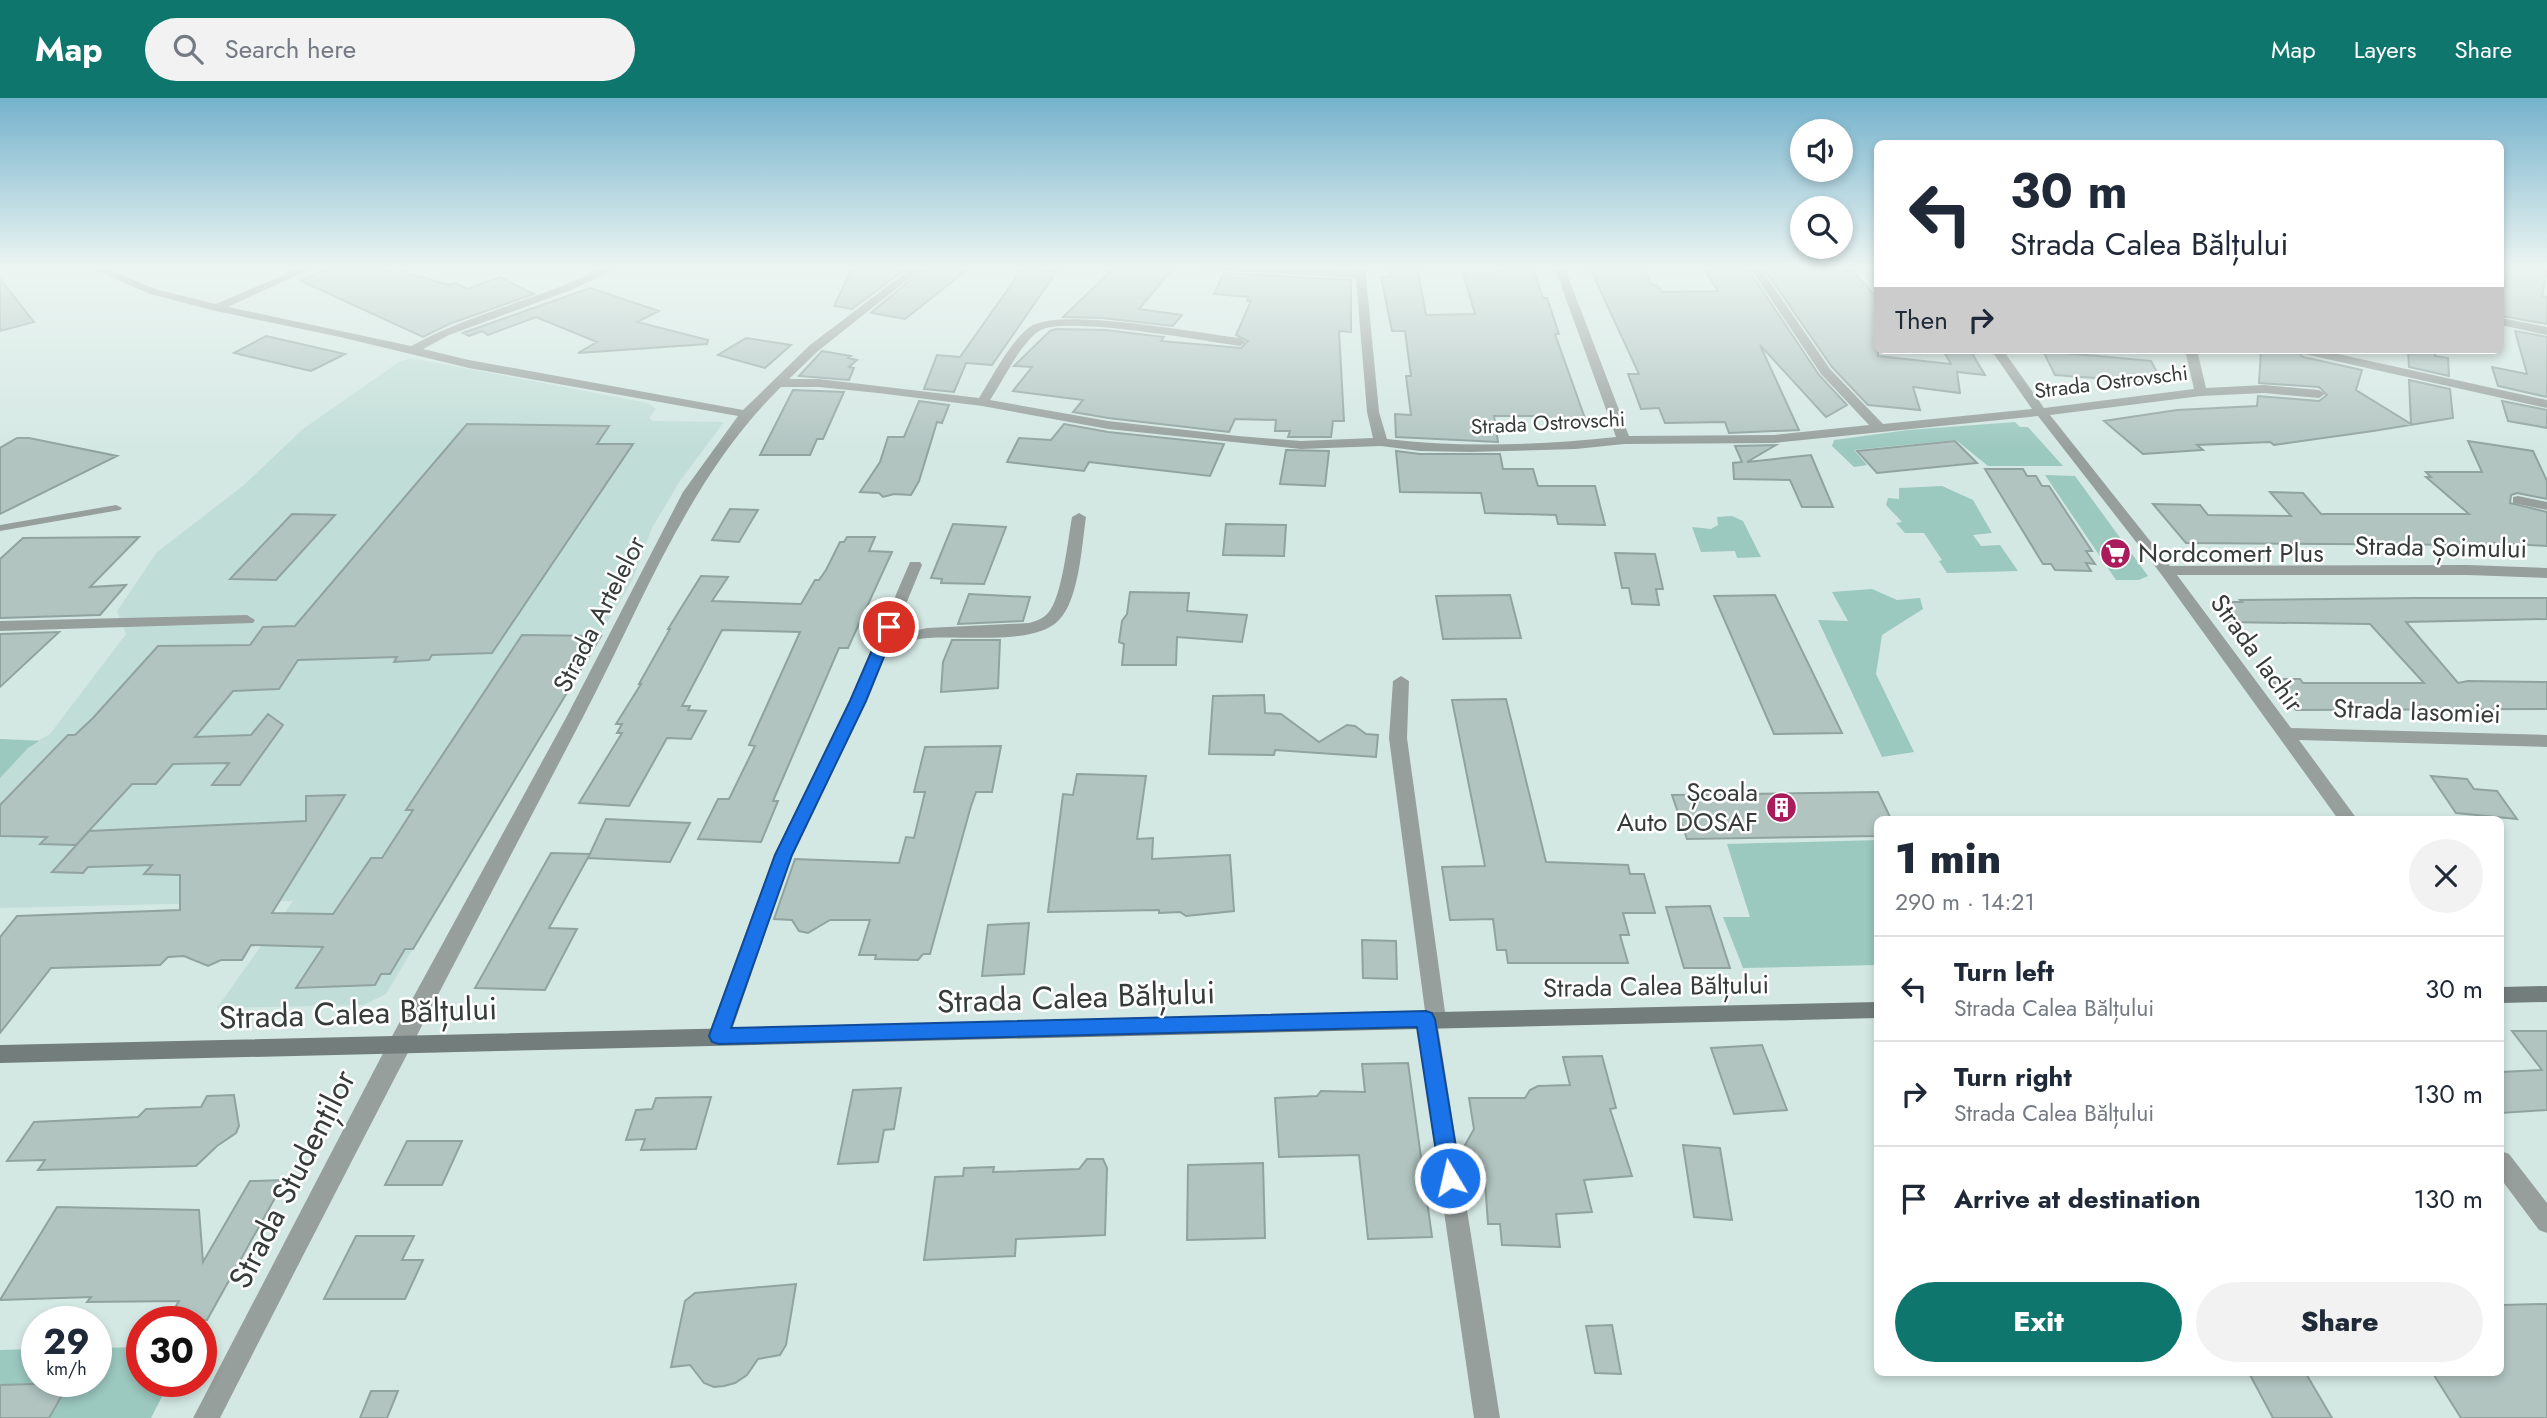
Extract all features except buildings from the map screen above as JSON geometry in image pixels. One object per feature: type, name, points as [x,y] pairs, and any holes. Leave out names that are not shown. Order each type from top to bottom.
[{"type":"main road","points":[[2504,995],[2547,994]]},
{"type":"main road","name":"Strada Calea Bălțului","points":[[0,1054],[1874,1010]]},
{"type":"street","points":[[313,328],[411,351],[746,414]]},
{"type":"street","points":[[411,351],[457,328]]},
{"type":"street","name":"Strada Artelelor","points":[[399,1044],[575,716],[690,492],[746,414],[814,348],[840,328]]},
{"type":"street","points":[[982,402],[1027,338],[1040,328]]},
{"type":"street","points":[[1123,328],[1240,342]]},
{"type":"street","points":[[1365,328],[1373,412],[1381,442]]},
{"type":"street","points":[[1582,328],[1624,440]]},
{"type":"street","points":[[1796,328],[1827,374],[1857,409],[1879,427]]},
{"type":"street","points":[[2530,328],[2547,331]]},
{"type":"street","name":"Strada Iachir","points":[[2000,354],[2041,412],[2166,571],[2346,816]]},
{"type":"street","points":[[2192,354],[2201,392]]},
{"type":"street","points":[[2322,354],[2547,404]]},
{"type":"street","name":"Strada Ostrovschi","points":[[780,383],[819,383],[982,402],[1108,425],[1238,440],[1301,445],[1381,442],[1420,447],[1470,448],[1576,445],[1624,440],[1774,439],[2041,412],[2201,392],[2264,389],[2319,394]]},
{"type":"street","points":[[2518,500],[2547,506]]},
{"type":"street","points":[[880,648],[900,638],[926,633],[1012,631],[1041,626],[1054,618],[1063,598],[1079,517]]},
{"type":"street","points":[[719,1036],[783,855],[858,701],[915,565]]},
{"type":"street","name":"Strada Șoimului","points":[[2166,571],[2468,570],[2547,573]]},
{"type":"street","points":[[0,626],[247,620]]},
{"type":"street","points":[[1401,681],[1398,738],[1403,762],[1431,1019],[1487,1418]]},
{"type":"street","name":"Strada Iasomiei","points":[[2286,734],[2547,741]]},
{"type":"street","name":"Strada Studenților","points":[[206,1418],[399,1044]]},
{"type":"street","points":[[2504,1165],[2547,1222]]},
{"type":"lane","points":[[0,528],[116,508]]},
{"type":"shaded area","points":[[411,358],[648,403],[656,409],[649,418],[653,421],[724,422],[680,481],[652,528],[632,581],[386,994],[364,1005],[217,1008],[293,901],[0,908],[0,739],[39,740],[50,734],[126,634],[117,611],[157,552],[244,485],[303,429],[399,362]]},
{"type":"green space","points":[[2015,422],[2020,427],[2028,427],[2063,466],[1988,466],[1956,440],[1854,450],[1867,465],[1854,467],[1832,446],[1834,440],[1908,430]]},
{"type":"green space","points":[[2045,475],[2075,476],[2148,576],[2139,580],[2116,580]]},
{"type":"green space","points":[[1942,486],[1973,500],[1992,533],[1973,535],[1981,546],[2000,545],[2018,571],[1947,573],[1939,561],[1942,560],[1924,533],[1905,533],[1896,523],[1902,522],[1886,505],[1888,498],[1899,499],[1899,488]]},
{"type":"green space","points":[[1732,516],[1743,521],[1761,557],[1737,558],[1735,551],[1701,552],[1692,527],[1711,529],[1718,525],[1717,517]]},
{"type":"green space","points":[[1872,589],[1897,600],[1920,598],[1923,609],[1882,635],[1876,674],[1914,752],[1882,757],[1818,620],[1848,621],[1832,592]]},
{"type":"green space","points":[[0,739],[39,741],[28,748],[0,778]]},
{"type":"green space","points":[[1874,840],[1874,965],[1743,968],[1723,917],[1750,917],[1727,844]]},
{"type":"green space","points":[[126,1347],[126,1397],[162,1397],[151,1418],[0,1418],[0,1350],[21,1349],[21,1397],[112,1397],[112,1348]]},
{"type":"place","name":"Nordcomert Plus","points":[[2115,553]]},
{"type":"place","name":"Școala Auto DOSAF","points":[[1781,807]]},
{"type":"route","points":[[889,627],[858,701],[783,855],[719,1036],[825,1036],[1426,1019],[1450,1178]]}]
